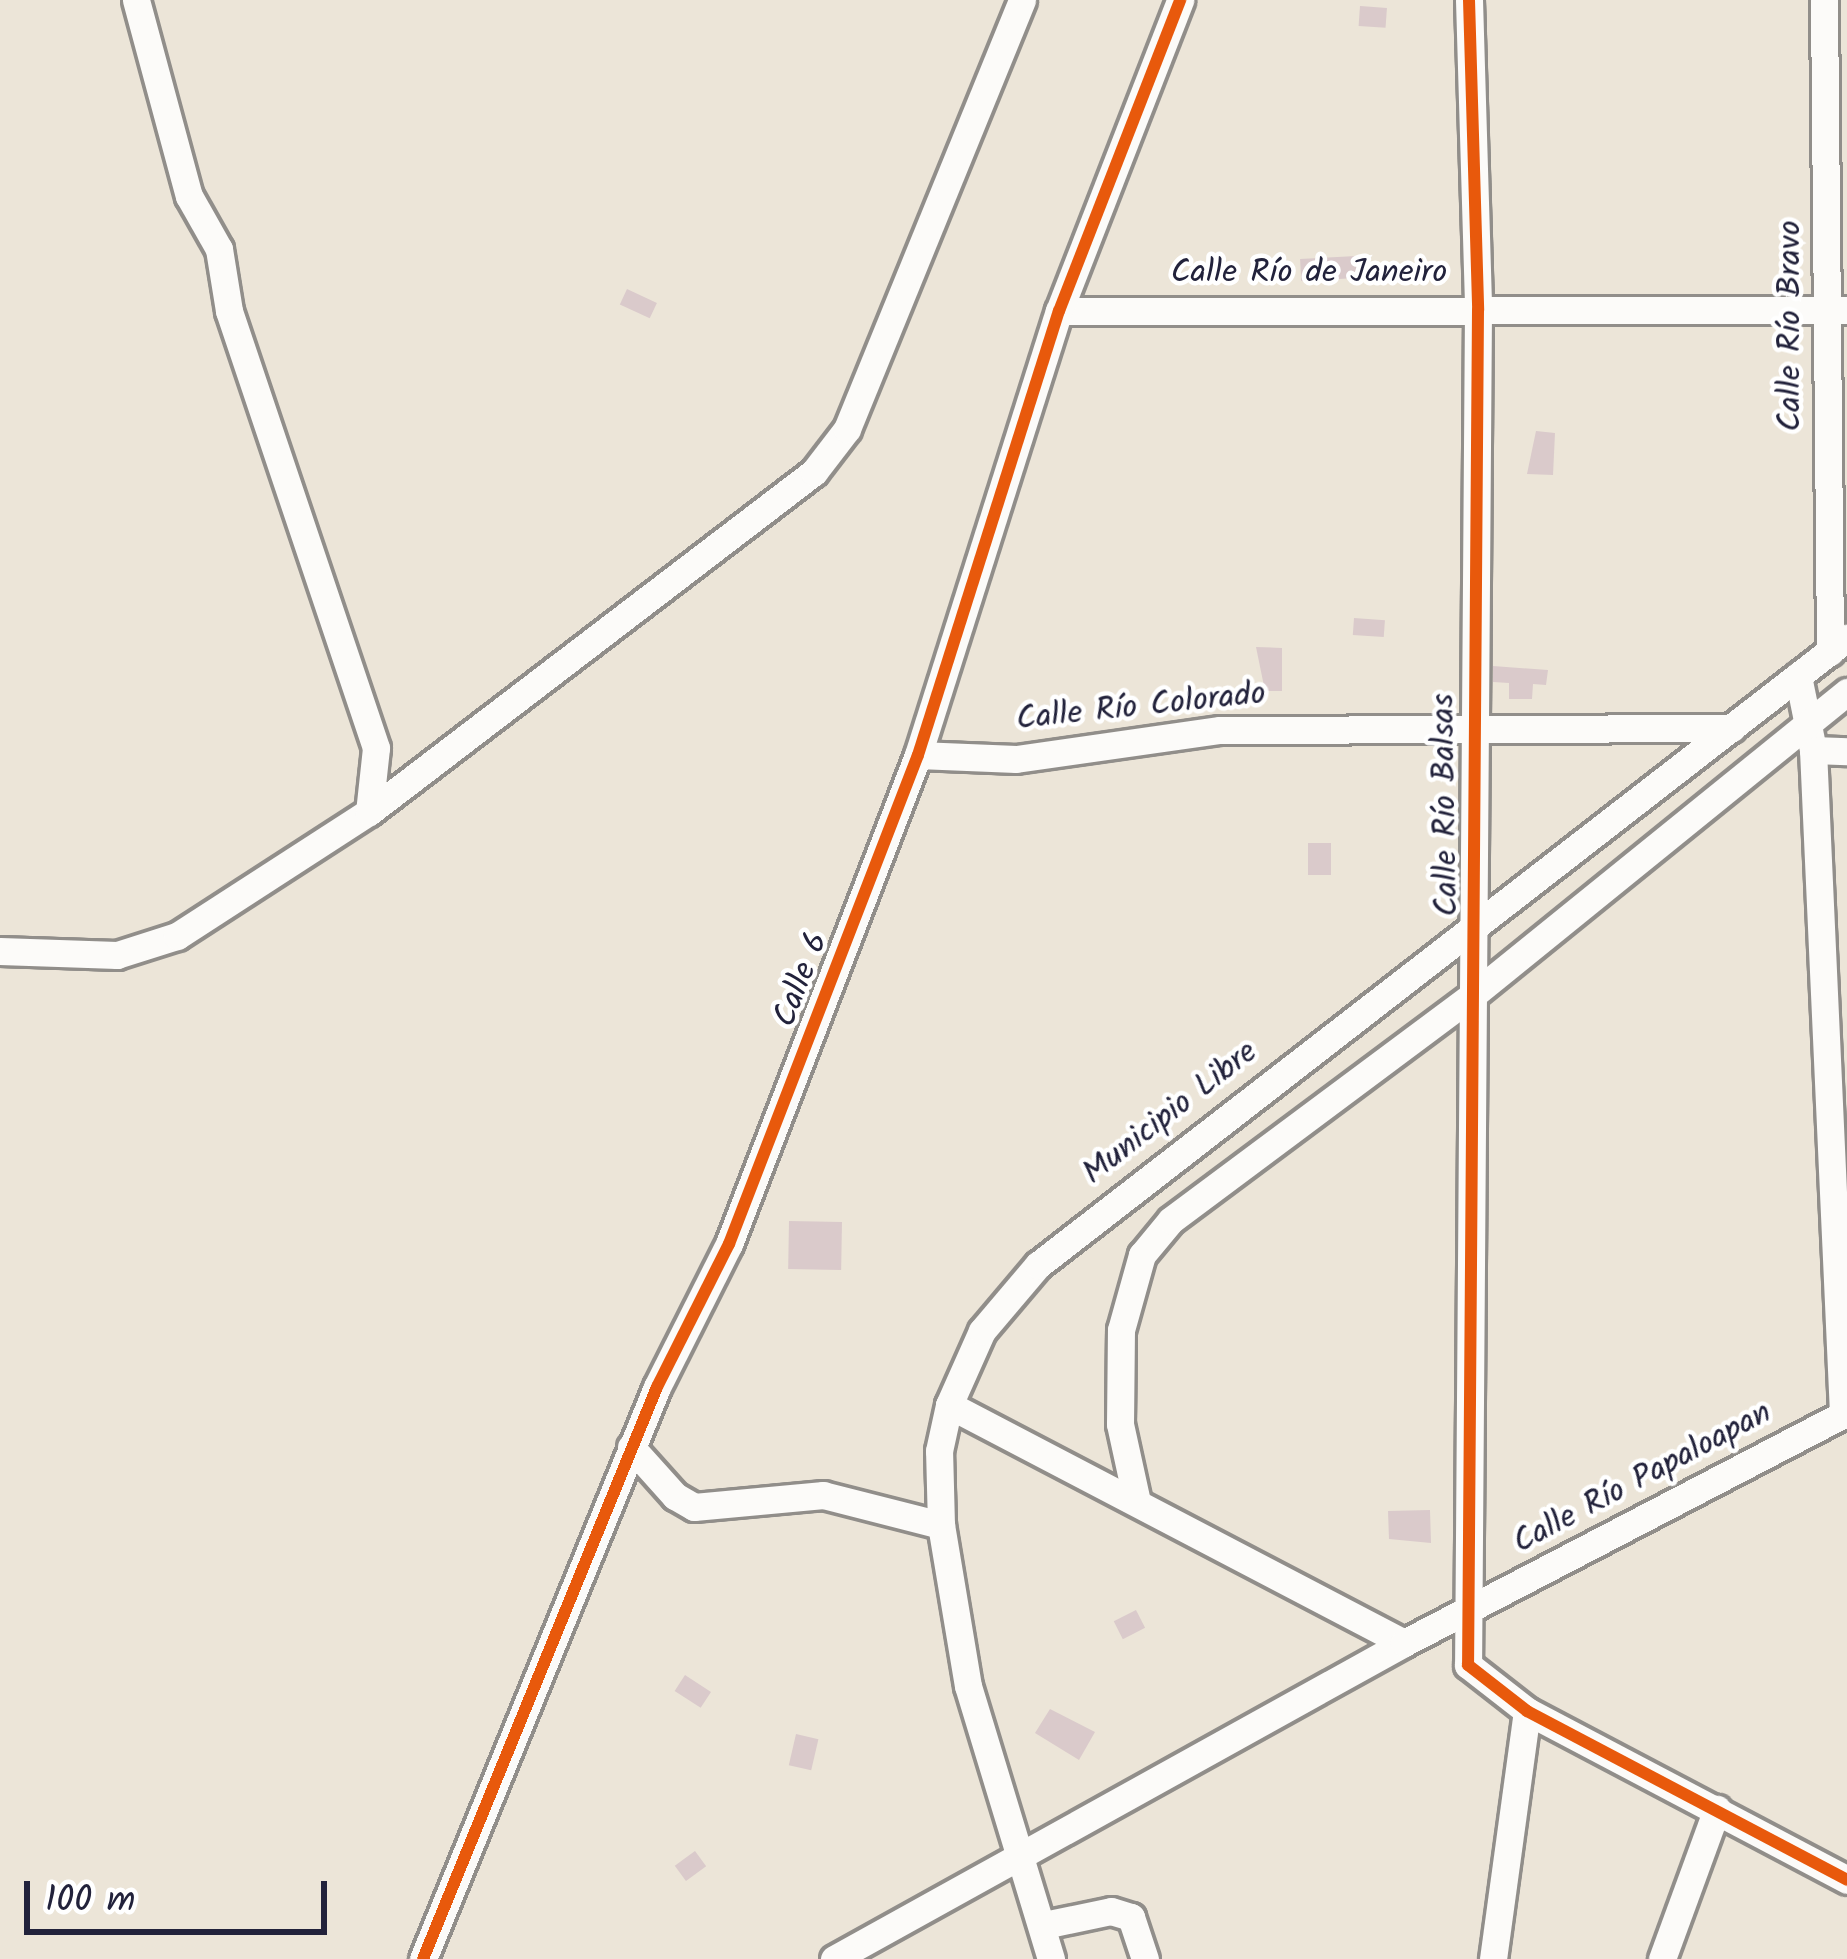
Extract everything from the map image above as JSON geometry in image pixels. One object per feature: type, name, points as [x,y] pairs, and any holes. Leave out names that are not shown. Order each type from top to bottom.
[{"type":"street","points":[[136,0],[189,196],[219,249],[229,311],[376,748],[369,812]]},
{"type":"street","points":[[0,951],[117,955],[177,936],[369,812],[833,453],[1022,0]]},
{"type":"street","name":"Calle 6","points":[[423,1959],[632,1447],[728,1244],[917,755],[1058,311],[1180,0]]},
{"type":"street","name":"Calle Río Balsas","points":[[1469,0],[1478,310],[1470,727],[1476,925],[1468,1665],[1527,1711]]},
{"type":"street","name":"Calle Río Bravo","points":[[1824,0],[1838,310],[1839,645]]},
{"type":"street","name":"Calle Río de Janeiro","points":[[1058,311],[1838,310]]},
{"type":"street","name":"Municipio Libre","points":[[1051,1959],[1023,1853],[968,1686],[941,1525],[939,1451],[949,1405],[982,1330],[1038,1265],[1839,645]]},
{"type":"street","points":[[1798,676],[1810,736],[1837,1097],[1845,1413]]},
{"type":"street","points":[[1137,1502],[1116,1376],[1130,1288],[1142,1255],[1171,1220],[1810,736],[1847,692]]},
{"type":"street","name":"Calle Río Colorado","points":[[917,755],[1016,759],[1220,730],[1732,728]]},
{"type":"street","points":[[1810,736],[1847,751]]},
{"type":"street","points":[[1222,1120],[1240,1168]]},
{"type":"street","points":[[949,1405],[1404,1643]]},
{"type":"street","name":"Calle Río Papaloapan","points":[[834,1959],[1404,1643],[1845,1413]]},
{"type":"street","points":[[632,1447],[674,1496],[694,1507],[823,1495],[941,1525]]},
{"type":"street","points":[[1493,1959],[1527,1711],[1847,1880]]},
{"type":"street","points":[[1662,1959],[1717,1810]]},
{"type":"street","points":[[1044,1925],[1111,1911],[1131,1917],[1144,1959]]},
{"type":"building","points":[[1360,6],[1387,8],[1386,28],[1359,26]]},
{"type":"building","points":[[1356,256],[1357,278],[1301,281],[1300,259]]},
{"type":"building","points":[[627,289],[657,303],[650,318],[620,304]]},
{"type":"building","points":[[1536,431],[1555,433],[1553,475],[1527,474]]},
{"type":"building","points":[[1354,618],[1385,620],[1384,637],[1353,635]]},
{"type":"building","points":[[1256,647],[1282,648],[1282,691],[1265,691]]},
{"type":"building","points":[[1493,666],[1548,670],[1546,685],[1533,684],[1532,699],[1509,699],[1509,683],[1493,682]]},
{"type":"building","points":[[1308,843],[1331,843],[1331,875],[1308,875]]},
{"type":"building","points":[[789,1221],[842,1222],[841,1270],[788,1269]]},
{"type":"building","points":[[1430,1510],[1431,1543],[1389,1539],[1388,1511]]},
{"type":"building","points":[[1136,1610],[1145,1628],[1123,1639],[1114,1621]]},
{"type":"building","points":[[685,1675],[711,1692],[701,1708],[675,1691]]},
{"type":"building","points":[[1050,1709],[1095,1732],[1079,1760],[1035,1733]]},
{"type":"building","points":[[796,1734],[818,1739],[811,1770],[789,1765]]},
{"type":"building","points":[[695,1851],[706,1866],[686,1881],[675,1866]]},
{"type":"cycle path","points":[[423,1959],[657,1387],[729,1244],[918,755],[1059,311],[1180,0]]},
{"type":"cycle path","points":[[1469,0],[1478,310],[1468,1665],[1527,1711],[1847,1880]]}]
